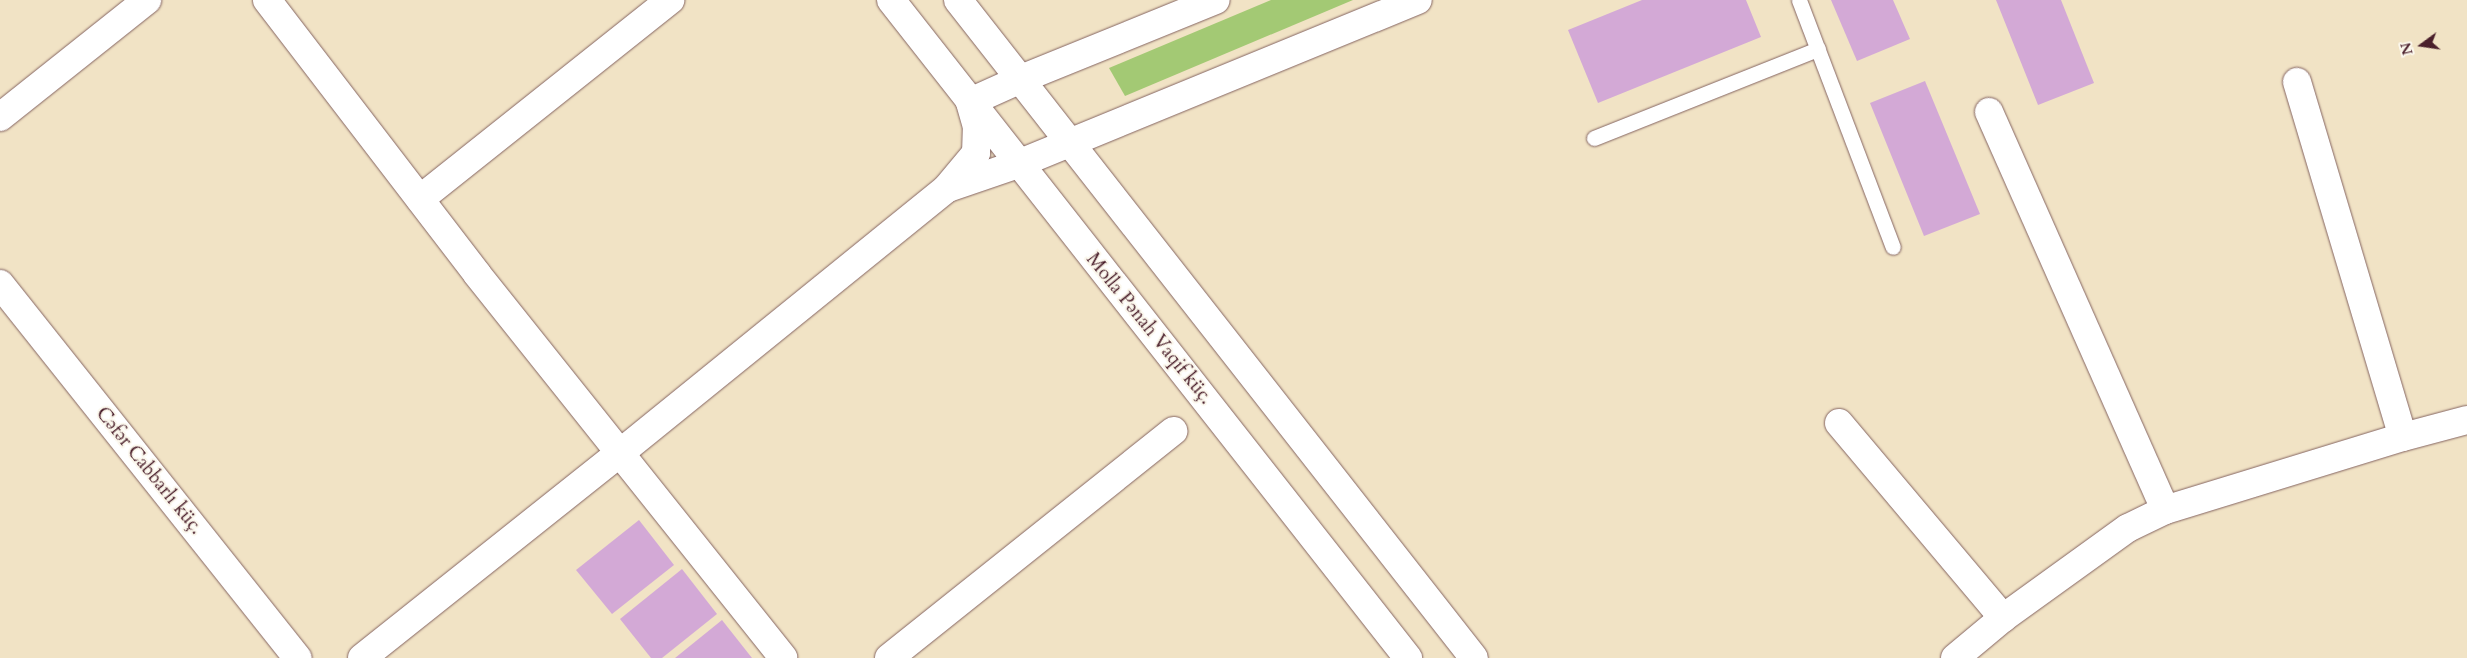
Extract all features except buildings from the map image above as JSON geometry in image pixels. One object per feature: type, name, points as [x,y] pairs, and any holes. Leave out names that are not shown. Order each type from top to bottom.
[{"type":"street","points":[[0,117],[148,0]]},
{"type":"street","points":[[267,0],[420,199],[783,658]]},
{"type":"street","points":[[420,199],[670,0]]},
{"type":"street","name":"Molla Pənah Vaqif küç.","points":[[890,0],[1408,658]]},
{"type":"street","points":[[958,0],[1474,658]]},
{"type":"street","points":[[362,658],[620,453],[946,189],[976,153],[977,128],[970,102],[1021,79],[1216,0]]},
{"type":"street","points":[[946,189],[1018,164],[1418,0]]},
{"type":"street","points":[[2297,82],[2403,437]]},
{"type":"street","points":[[1989,112],[2165,510]]},
{"type":"street","name":"Cəfər Cabbarlı küç.","points":[[0,284],[297,658]]},
{"type":"street","points":[[1955,658],[2003,618],[2128,528],[2165,510],[2403,437],[2467,420]]},
{"type":"street","points":[[1840,423],[2003,618]]},
{"type":"street","points":[[889,658],[1173,431]]},
{"type":"lane","points":[[1800,0],[1893,247]]},
{"type":"lane","points":[[1594,138],[1818,49]]},
{"type":"green space","points":[[1271,0],[1353,0],[1125,96],[1109,68]]}]
